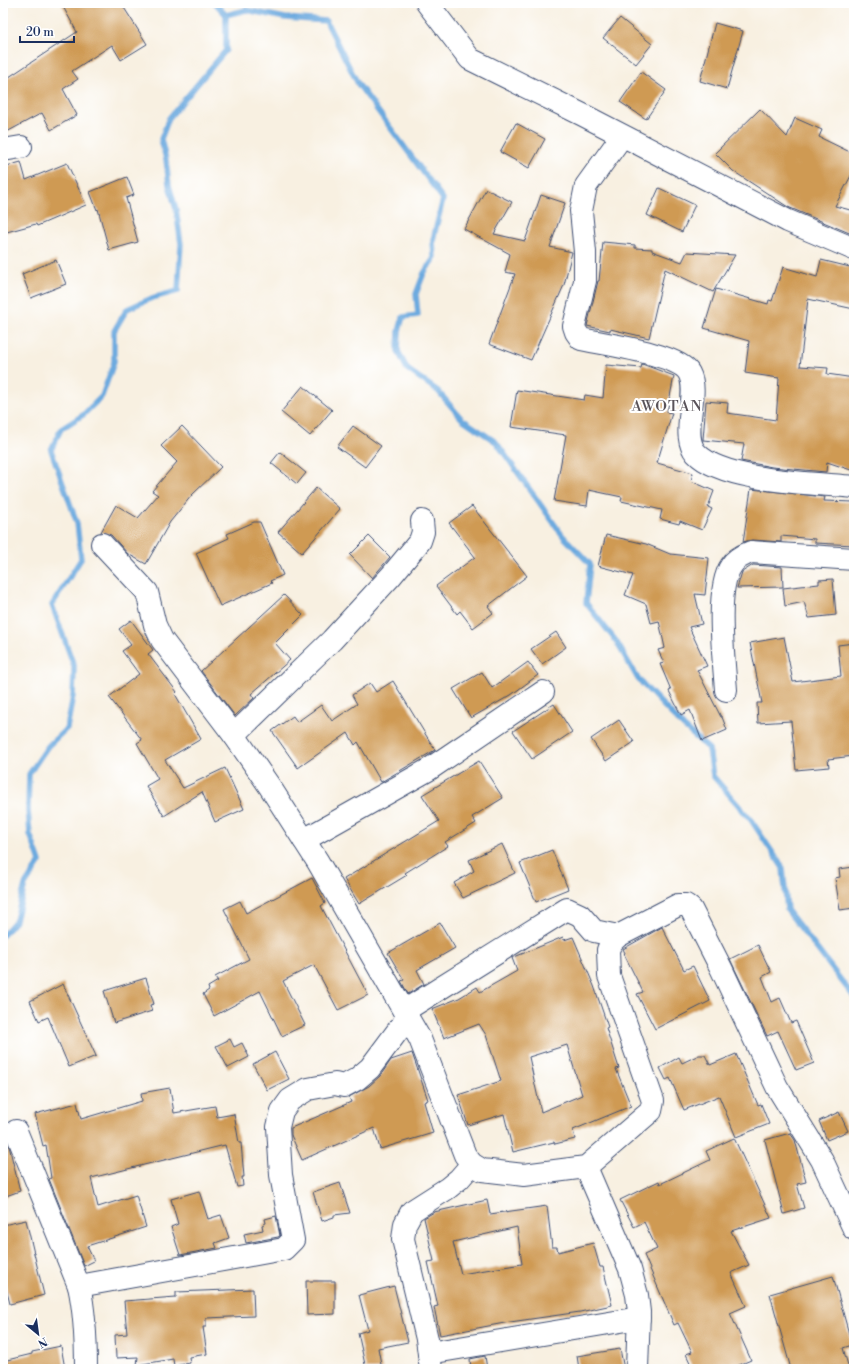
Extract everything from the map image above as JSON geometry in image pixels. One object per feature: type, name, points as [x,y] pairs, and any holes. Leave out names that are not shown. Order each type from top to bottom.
[{"type":"street","points":[[426,3],[470,59],[583,115],[788,221],[854,249]]},
{"type":"street","points":[[622,136],[586,186],[581,211],[586,252],[585,281],[574,326],[576,332],[582,339],[662,356],[682,365],[689,373],[692,382],[689,436],[695,452],[707,463],[748,476],[854,487]]},
{"type":"street","points":[[234,735],[332,640],[391,576],[420,541],[423,532],[422,521]]},
{"type":"street","points":[[102,544],[147,592],[155,625],[162,640],[234,735],[270,786],[304,840],[420,1039],[465,1155],[472,1164],[482,1170],[524,1175],[586,1167],[651,1111],[653,1101],[609,976],[608,950],[610,943],[618,936],[678,905],[686,905],[691,909],[721,968],[777,1087],[822,1160],[854,1229]]},
{"type":"street","points":[[726,690],[722,643],[723,583],[731,566],[740,557],[750,552],[854,558]]},
{"type":"street","points":[[304,840],[428,770],[543,692]]},
{"type":"street","points":[[79,1286],[185,1268],[284,1249],[289,1246],[293,1240],[281,1175],[278,1127],[282,1111],[290,1100],[308,1089],[335,1084],[344,1086],[357,1079],[370,1068],[406,1014],[568,909],[580,915],[594,931],[618,936]]},
{"type":"street","points":[[16,1131],[79,1286],[86,1331],[86,1369]]},
{"type":"street","points":[[472,1164],[453,1183],[412,1211],[405,1224],[403,1239],[430,1361],[639,1318]]},
{"type":"street","points":[[586,1167],[630,1270],[637,1295],[639,1318],[637,1369]]},
{"type":"building","points":[[61,3],[121,3],[147,44],[121,60],[112,45],[72,71],[78,79],[63,89],[77,115],[51,130],[42,113],[3,134],[3,81],[77,32]]},
{"type":"building","points":[[620,18],[652,44],[636,64],[603,38]]},
{"type":"building","points":[[715,23],[743,31],[727,89],[700,81]]},
{"type":"building","points":[[641,72],[666,90],[646,119],[620,102]]},
{"type":"building","points":[[760,109],[787,137],[795,118],[822,130],[819,137],[854,154],[854,170],[835,206],[854,211],[854,235],[788,207],[733,171],[715,153]]},
{"type":"building","points":[[516,123],[545,139],[529,168],[500,152]]},
{"type":"building","points":[[21,162],[26,180],[67,163],[86,205],[37,226],[36,224],[3,233],[3,167]]},
{"type":"building","points":[[127,177],[134,195],[126,198],[138,242],[109,250],[98,209],[97,210],[90,192]]},
{"type":"building","points":[[659,188],[695,205],[682,232],[647,215]]},
{"type":"building","points":[[486,189],[512,202],[494,234],[525,241],[541,195],[565,203],[550,247],[572,252],[564,285],[531,360],[489,344],[515,274],[505,272],[510,254],[464,229]]},
{"type":"building","points":[[603,242],[635,245],[635,248],[652,249],[652,251],[682,262],[687,252],[735,255],[713,292],[665,269],[649,338],[610,329],[610,331],[587,326],[599,281]]},
{"type":"building","points":[[56,260],[66,284],[31,298],[22,274]]},
{"type":"building","points":[[821,260],[854,268],[854,309],[808,299],[800,366],[828,368],[827,374],[854,378],[854,471],[827,462],[826,472],[772,467],[741,461],[744,444],[703,440],[706,401],[728,403],[727,413],[776,420],[779,378],[745,373],[749,341],[704,328],[716,289],[768,304],[769,300],[772,301],[783,267],[817,277]]},
{"type":"building","points":[[642,364],[674,376],[667,412],[672,413],[657,463],[693,473],[691,481],[714,491],[708,507],[712,509],[702,530],[680,521],[679,524],[660,519],[662,510],[621,501],[622,497],[589,490],[587,506],[554,501],[566,435],[511,427],[517,390],[584,400],[585,395],[603,398],[606,365],[641,368]]},
{"type":"building","points":[[303,386],[332,410],[310,436],[281,412]]},
{"type":"building","points":[[182,426],[221,467],[192,495],[170,522],[146,564],[128,554],[111,535],[101,532],[116,505],[138,518],[158,495],[152,491],[177,462],[161,446]]},
{"type":"building","points":[[353,426],[381,446],[365,467],[337,447]]},
{"type":"building","points":[[280,452],[306,473],[297,484],[271,463]]},
{"type":"building","points":[[316,488],[340,509],[302,553],[278,532]]},
{"type":"building","points":[[751,489],[825,497],[824,501],[854,502],[854,545],[815,543],[815,539],[781,536],[781,542],[752,540],[743,542]]},
{"type":"building","points":[[472,506],[527,576],[488,606],[493,613],[473,628],[460,611],[457,614],[436,586],[475,557],[449,523]]},
{"type":"building","points":[[254,522],[260,522],[283,575],[270,581],[272,583],[220,606],[196,553],[229,538],[227,534]]},
{"type":"building","points":[[606,535],[646,544],[670,554],[709,558],[705,595],[695,594],[702,624],[689,627],[707,666],[697,670],[722,717],[727,730],[702,741],[690,710],[681,715],[669,691],[671,690],[660,664],[664,663],[658,650],[665,648],[659,621],[651,623],[646,604],[625,595],[633,575],[598,566]]},
{"type":"building","points":[[369,536],[390,557],[372,578],[350,555]]},
{"type":"building","points":[[753,565],[782,567],[783,587],[737,588],[742,572]]},
{"type":"building","points":[[833,579],[836,615],[809,618],[804,602],[785,606],[783,588],[819,584],[819,580]]},
{"type":"building","points":[[284,595],[303,615],[275,643],[290,660],[251,694],[254,698],[235,716],[201,671]]},
{"type":"building","points":[[131,620],[153,650],[148,654],[177,692],[175,694],[201,739],[165,760],[183,788],[225,768],[244,809],[215,822],[202,792],[164,816],[146,786],[158,779],[137,743],[142,740],[109,697],[139,674],[122,651],[131,645],[119,629]]},
{"type":"building","points":[[556,632],[566,647],[542,664],[531,649]]},
{"type":"building","points":[[784,637],[793,682],[841,676],[838,645],[854,643],[854,756],[828,759],[829,767],[796,770],[791,721],[758,723],[757,703],[762,703],[750,643]]},
{"type":"building","points":[[528,662],[538,675],[511,695],[471,718],[453,689],[482,672],[492,688]]},
{"type":"building","points":[[393,681],[435,750],[381,782],[358,742],[355,745],[348,733],[298,768],[272,731],[293,716],[297,722],[321,705],[332,721],[357,704],[352,695],[370,683],[376,692]]},
{"type":"building","points":[[554,704],[572,732],[532,759],[513,731]]},
{"type":"building","points":[[619,720],[634,742],[606,761],[591,739]]},
{"type":"building","points":[[479,761],[503,798],[472,817],[476,823],[445,842],[448,846],[405,873],[407,875],[359,904],[344,879],[439,821],[422,795]]},
{"type":"building","points":[[502,844],[515,873],[463,898],[454,883],[474,871],[469,860]]},
{"type":"building","points":[[552,850],[568,889],[536,902],[520,863]]},
{"type":"building","points":[[854,867],[854,908],[840,910],[835,878],[840,877],[839,869]]},
{"type":"building","points":[[312,878],[325,903],[321,906],[368,995],[338,1010],[314,965],[283,981],[305,1025],[282,1036],[260,991],[214,1016],[203,994],[209,990],[208,987],[218,981],[215,977],[249,959],[224,909],[240,901],[246,913]]},
{"type":"building","points":[[440,923],[455,948],[417,970],[424,984],[408,994],[401,981],[404,980],[388,953]]},
{"type":"building","points":[[662,927],[684,970],[693,966],[710,1001],[655,1029],[637,994],[643,992],[624,954],[623,949]]},
{"type":"building","points":[[563,937],[564,940],[573,937],[594,986],[608,1027],[606,1028],[619,1068],[616,1069],[631,1106],[573,1130],[575,1139],[555,1144],[554,1142],[513,1152],[504,1114],[468,1125],[458,1095],[501,1081],[486,1035],[479,1024],[444,1038],[432,1009],[459,998],[477,987],[480,992],[517,971],[512,958]],"holes":[[[567,1045],[582,1095],[541,1112],[529,1057]]]},
{"type":"building","points":[[758,945],[771,972],[762,977],[772,1002],[780,998],[791,1023],[796,1021],[814,1063],[796,1070],[778,1031],[767,1036],[730,959]]},
{"type":"building","points":[[146,978],[154,1004],[150,1005],[152,1011],[114,1023],[104,991]]},
{"type":"building","points":[[63,984],[96,1056],[69,1067],[48,1017],[39,1021],[30,1001]]},
{"type":"building","points":[[230,1039],[234,1047],[242,1043],[249,1057],[228,1068],[216,1046]]},
{"type":"building","points":[[275,1052],[289,1079],[267,1090],[253,1064]]},
{"type":"building","points":[[412,1053],[428,1100],[424,1102],[433,1133],[380,1149],[374,1128],[302,1160],[291,1135],[291,1128],[351,1102],[349,1097],[369,1086],[380,1076],[391,1060]]},
{"type":"building","points":[[736,1054],[758,1105],[761,1104],[769,1124],[736,1137],[719,1096],[684,1110],[670,1078],[666,1080],[660,1068],[679,1057],[682,1063],[699,1055],[705,1055],[710,1065]]},
{"type":"building","points":[[170,1088],[174,1113],[215,1106],[217,1117],[234,1114],[239,1143],[241,1143],[244,1177],[242,1177],[243,1186],[237,1187],[225,1145],[91,1178],[98,1207],[136,1195],[146,1227],[87,1246],[94,1261],[84,1266],[49,1179],[51,1178],[46,1145],[43,1146],[35,1114],[77,1103],[81,1119],[142,1101],[141,1093]]},
{"type":"building","points":[[839,1112],[848,1131],[827,1140],[819,1121]]},
{"type":"building","points":[[790,1133],[795,1140],[806,1182],[797,1184],[804,1208],[784,1214],[765,1140]]},
{"type":"building","points":[[734,1138],[771,1218],[731,1231],[749,1265],[731,1273],[746,1306],[730,1313],[751,1360],[730,1369],[693,1369],[686,1354],[692,1352],[678,1323],[674,1325],[644,1255],[657,1249],[644,1222],[634,1227],[620,1200],[659,1181],[660,1184],[710,1160],[706,1151]]},
{"type":"building","points":[[3,1146],[9,1146],[20,1191],[3,1197]]},
{"type":"building","points":[[340,1183],[350,1213],[334,1215],[334,1217],[322,1221],[313,1192]]},
{"type":"building","points":[[199,1191],[208,1219],[221,1215],[229,1238],[215,1243],[217,1248],[180,1255],[171,1227],[178,1224],[171,1199]]},
{"type":"building","points":[[487,1200],[490,1214],[547,1206],[552,1247],[557,1247],[558,1252],[593,1243],[600,1267],[603,1267],[612,1305],[580,1312],[510,1322],[440,1335],[434,1307],[438,1306],[428,1262],[434,1261],[424,1218],[434,1212]],"holes":[[[517,1227],[522,1264],[461,1274],[453,1242]]]},
{"type":"building","points":[[276,1216],[280,1236],[246,1243],[244,1234],[263,1230],[262,1225],[266,1223],[265,1219]]},
{"type":"building","points":[[26,1220],[44,1295],[10,1304],[3,1276],[3,1225]]},
{"type":"building","points":[[833,1276],[852,1345],[843,1348],[849,1369],[791,1369],[770,1294]]},
{"type":"building","points":[[306,1281],[335,1281],[335,1314],[307,1315]]},
{"type":"building","points":[[394,1286],[408,1342],[378,1348],[382,1369],[366,1369],[358,1333],[368,1330],[359,1295]]},
{"type":"building","points":[[253,1289],[254,1316],[206,1318],[206,1327],[203,1327],[207,1354],[189,1357],[190,1363],[174,1366],[173,1359],[137,1365],[138,1357],[116,1358],[115,1335],[127,1334],[124,1301],[176,1297],[176,1292]]},
{"type":"building","points":[[61,1346],[65,1369],[3,1369],[3,1361],[32,1354],[32,1352]]},
{"type":"building","points":[[620,1349],[624,1369],[579,1369],[577,1356]]},
{"type":"building","points":[[485,1356],[487,1369],[471,1369],[470,1359]]},
{"type":"waterway","points":[[215,3],[226,15],[246,10],[285,18],[326,21],[358,84],[443,199],[433,240],[434,258],[424,273],[416,294],[418,315],[403,317],[399,331],[398,351],[407,369],[438,391],[462,419],[496,442],[563,536],[590,564],[586,603],[616,641],[638,679],[683,726],[709,749],[713,776],[751,820],[783,868],[787,910],[854,997]]},
{"type":"waterway","points":[[3,935],[16,920],[25,885],[40,862],[30,834],[28,810],[29,774],[48,746],[67,728],[73,696],[74,666],[52,605],[81,559],[77,523],[51,450],[61,429],[83,415],[102,396],[114,362],[114,331],[127,309],[152,298],[178,291],[181,244],[176,209],[169,185],[166,159],[161,139],[169,118],[226,50],[226,15]]},
{"type":"district","name":"AWOTAN","points":[[667,406]]}]
